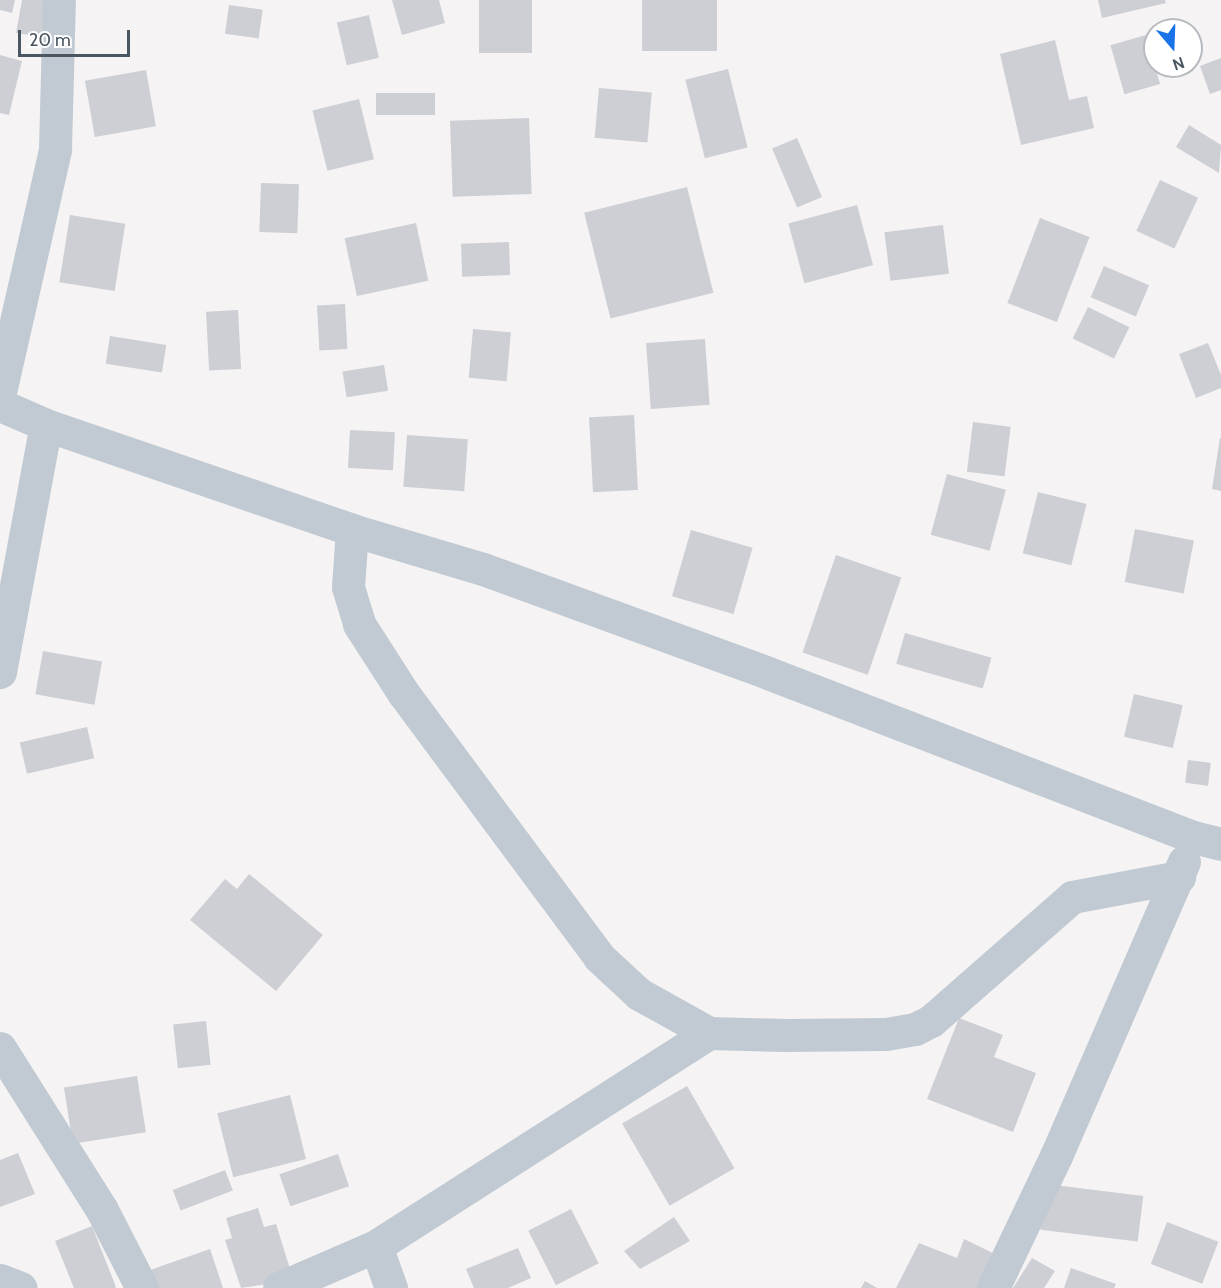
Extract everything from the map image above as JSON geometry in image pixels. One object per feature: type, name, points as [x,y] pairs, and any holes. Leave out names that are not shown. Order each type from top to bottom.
[{"type":"street","points":[[0,392],[55,149],[59,0]]},
{"type":"street","points":[[0,405],[46,424],[352,530],[549,593],[1207,841],[1179,878],[993,1288]]},
{"type":"street","points":[[0,672],[46,424]]},
{"type":"street","points":[[352,530],[351,597],[359,624],[398,686],[599,957],[639,994],[709,1033],[886,1034],[915,1029],[931,1021],[1072,897],[1179,878]]},
{"type":"street","points":[[279,1288],[376,1246],[709,1033]]},
{"type":"street","points":[[0,1048],[102,1210],[142,1288]]},
{"type":"street","points":[[376,1246],[391,1288]]},
{"type":"street","points":[[0,1280],[21,1288]]},
{"type":"building","points":[[0,0],[15,0],[12,13],[0,10]]},
{"type":"building","points":[[22,0],[49,0],[43,37],[16,33]]},
{"type":"building","points":[[392,0],[439,0],[445,23],[402,35]]},
{"type":"building","points":[[479,0],[532,0],[532,53],[479,53]]},
{"type":"building","points":[[642,0],[717,0],[717,51],[642,51]]},
{"type":"building","points":[[1098,0],[1165,0],[1166,3],[1102,18]]},
{"type":"building","points":[[229,5],[263,10],[259,38],[225,34]]},
{"type":"building","points":[[369,15],[379,58],[347,65],[337,22]]},
{"type":"building","points":[[1143,36],[1143,78],[1158,78],[1160,84],[1124,94],[1110,45]]},
{"type":"building","points":[[1055,40],[1069,100],[1087,96],[1094,128],[1021,145],[1000,54]]},
{"type":"building","points":[[0,55],[22,61],[9,115],[0,113]]},
{"type":"building","points":[[1221,58],[1221,90],[1210,94],[1203,74],[1203,65]]},
{"type":"building","points":[[728,69],[748,148],[705,158],[685,80]]},
{"type":"building","points":[[146,70],[156,126],[95,137],[85,81]]},
{"type":"building","points":[[599,88],[652,93],[647,142],[595,138]]},
{"type":"building","points":[[376,93],[435,93],[435,115],[376,115]]},
{"type":"building","points":[[359,99],[374,159],[327,171],[312,111]]},
{"type":"building","points":[[529,118],[532,194],[453,197],[450,121]]},
{"type":"building","points":[[1189,125],[1221,145],[1219,173],[1176,147]]},
{"type":"building","points":[[797,138],[822,197],[797,207],[772,149]]},
{"type":"building","points":[[1160,180],[1198,198],[1174,249],[1136,231]]},
{"type":"building","points":[[261,183],[299,184],[297,233],[259,232]]},
{"type":"building","points":[[687,187],[713,293],[611,318],[584,213]]},
{"type":"building","points":[[857,205],[873,265],[804,283],[788,223]]},
{"type":"building","points":[[70,215],[125,224],[115,291],[59,282]]},
{"type":"building","points":[[1040,218],[1089,237],[1057,322],[1007,303]]},
{"type":"building","points":[[416,223],[428,281],[357,296],[345,238]]},
{"type":"building","points":[[943,225],[949,274],[890,281],[884,232]]},
{"type":"building","points":[[509,242],[510,275],[462,277],[461,244]]},
{"type":"building","points":[[1104,266],[1149,285],[1136,316],[1091,297]]},
{"type":"building","points":[[345,304],[347,349],[319,350],[317,305]]},
{"type":"building","points":[[1088,307],[1129,327],[1114,359],[1073,338]]},
{"type":"building","points":[[238,310],[241,369],[209,371],[206,312]]},
{"type":"building","points":[[473,329],[511,332],[507,381],[469,378]]},
{"type":"building","points":[[110,336],[166,345],[162,373],[106,364]]},
{"type":"building","points":[[705,339],[710,405],[651,409],[646,343]]},
{"type":"building","points":[[1208,343],[1221,375],[1221,388],[1196,398],[1179,354]]},
{"type":"building","points":[[384,365],[388,391],[347,397],[343,372]]},
{"type":"building","points":[[634,415],[638,490],[593,492],[589,417]]},
{"type":"building","points":[[973,422],[1011,427],[1005,476],[967,472]]},
{"type":"building","points":[[350,430],[395,432],[393,470],[348,468]]},
{"type":"building","points":[[407,435],[468,439],[464,491],[403,487]]},
{"type":"building","points":[[1221,438],[1221,491],[1212,489]]},
{"type":"building","points":[[947,474],[1006,490],[990,551],[931,535]]},
{"type":"building","points":[[1038,492],[1087,504],[1071,565],[1023,553]]},
{"type":"building","points":[[1135,529],[1194,540],[1184,593],[1125,582]]},
{"type":"building","points":[[691,530],[753,548],[734,614],[672,596]]},
{"type":"building","points":[[836,555],[901,577],[868,675],[802,652]]},
{"type":"building","points":[[905,633],[992,658],[983,689],[896,664]]},
{"type":"building","points":[[43,651],[102,661],[94,705],[35,694]]},
{"type":"building","points":[[1134,694],[1183,705],[1173,748],[1124,737]]},
{"type":"building","points":[[87,727],[94,758],[27,774],[20,743]]},
{"type":"building","points":[[1188,760],[1211,763],[1208,786],[1185,783]]},
{"type":"building","points":[[249,874],[323,935],[276,991],[190,920],[225,879],[237,889]]},
{"type":"building","points":[[959,1018],[1003,1035],[994,1057],[1036,1073],[1013,1132],[927,1099]]},
{"type":"building","points":[[206,1021],[211,1065],[178,1068],[173,1024]]},
{"type":"building","points":[[137,1076],[146,1132],[73,1144],[64,1088]]},
{"type":"building","points":[[687,1086],[735,1168],[670,1206],[622,1124]]},
{"type":"building","points":[[290,1095],[306,1159],[233,1177],[217,1113]]},
{"type":"building","points":[[18,1153],[35,1194],[0,1207],[0,1160]]},
{"type":"building","points":[[338,1154],[349,1186],[290,1206],[279,1174]]},
{"type":"building","points":[[225,1170],[233,1191],[181,1211],[173,1190]]},
{"type":"building","points":[[1046,1184],[1143,1196],[1138,1242],[1040,1230]]},
{"type":"building","points":[[258,1208],[264,1227],[276,1224],[290,1269],[273,1283],[241,1288],[225,1240],[232,1238],[226,1218]]},
{"type":"building","points":[[571,1209],[599,1263],[556,1285],[528,1231]]},
{"type":"building","points":[[674,1217],[690,1241],[640,1269],[624,1251]]},
{"type":"building","points":[[1167,1222],[1218,1242],[1202,1284],[1151,1264]]},
{"type":"building","points":[[92,1226],[115,1288],[74,1288],[55,1241]]},
{"type":"building","points":[[964,1239],[997,1255],[982,1288],[896,1288],[919,1243],[957,1258]]},
{"type":"building","points":[[518,1248],[531,1278],[508,1288],[474,1288],[466,1269]]},
{"type":"building","points":[[210,1249],[223,1288],[156,1288],[150,1270]]},
{"type":"building","points":[[1032,1258],[1055,1271],[1044,1288],[1013,1288]]},
{"type":"building","points":[[1071,1268],[1116,1284],[1114,1288],[1064,1288]]},
{"type":"building","points":[[865,1281],[877,1288],[861,1288]]}]
